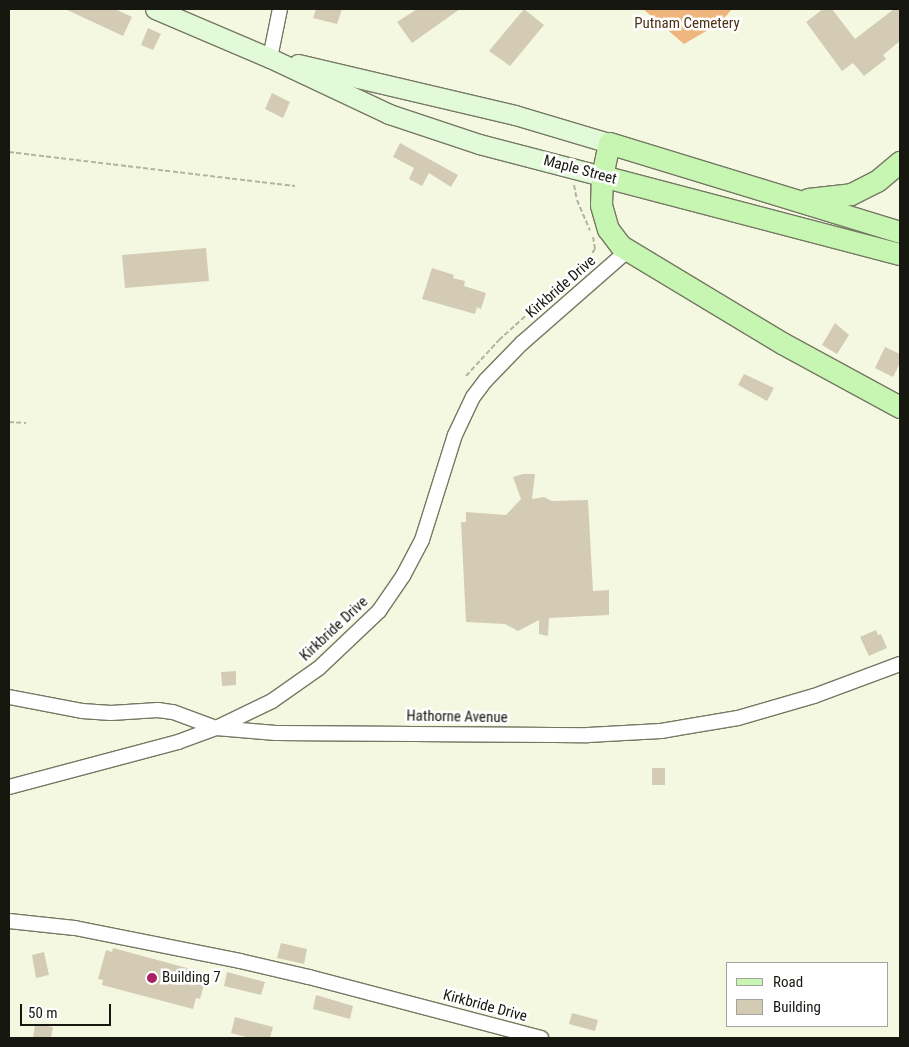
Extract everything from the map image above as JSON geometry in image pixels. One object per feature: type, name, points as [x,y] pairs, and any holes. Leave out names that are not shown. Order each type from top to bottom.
[{"type":"main road","name":"Maple Street","points":[[155,9],[270,58],[373,107],[436,131],[900,254]]},
{"type":"main road","name":"Maple Street","points":[[270,58],[364,78],[515,115],[900,232]]},
{"type":"main road","points":[[609,142],[602,176],[600,199],[606,224],[614,238],[627,251],[795,350],[900,407]]},
{"type":"main road","points":[[786,198],[820,199],[851,194],[878,181],[900,162]]},
{"type":"street","points":[[270,58],[280,9]]},
{"type":"street","name":"Kirkbride Drive","points":[[9,787],[178,742],[216,728],[263,705],[296,685],[319,668],[379,611],[403,576],[422,540],[450,448],[474,397],[503,361],[627,251]]},
{"type":"street","name":"Hathorne Avenue","points":[[9,697],[82,711],[158,710],[173,712],[216,728],[276,733],[588,735],[662,731],[738,718],[900,664]]},
{"type":"street","name":"Kirkbride Drive","points":[[9,921],[75,928],[240,961],[541,1038]]},
{"type":"path","points":[[9,152],[294,186]]},
{"type":"path","points":[[9,422],[26,422]]},
{"type":"green space","name":"Putnam Cemetery","points":[[643,9],[732,9],[720,23],[684,44]]},
{"type":"building","points":[[65,9],[115,9],[132,17],[123,36]]},
{"type":"building","points":[[316,9],[342,9],[337,24],[313,18]]},
{"type":"building","points":[[417,9],[460,9],[412,43],[397,22]]},
{"type":"building","points":[[524,9],[544,25],[510,66],[489,51]]},
{"type":"building","points":[[823,9],[832,9],[855,39],[894,9],[900,9],[900,41],[883,55],[886,59],[864,76],[853,63],[842,71],[806,22]]},
{"type":"building","points":[[148,28],[161,34],[153,50],[141,45]]},
{"type":"building","points":[[272,93],[290,102],[283,118],[265,109]]},
{"type":"building","points":[[400,143],[458,175],[451,187],[429,173],[422,186],[409,179],[414,168],[393,157]]},
{"type":"building","points":[[206,248],[209,281],[125,288],[122,255]]},
{"type":"building","points":[[432,268],[454,275],[453,278],[465,281],[464,286],[486,293],[481,309],[477,307],[475,314],[422,299]]},
{"type":"building","points":[[835,323],[849,335],[837,354],[822,345]]},
{"type":"building","points":[[885,347],[900,354],[900,363],[893,377],[875,368]]},
{"type":"building","points":[[744,374],[774,388],[767,401],[738,385]]},
{"type":"building","points":[[523,474],[535,474],[532,499],[544,497],[552,501],[588,500],[593,591],[609,590],[609,615],[549,618],[548,636],[539,634],[539,620],[518,631],[505,624],[466,622],[461,522],[466,522],[466,512],[506,515],[521,499],[513,477]]},
{"type":"building","points":[[876,630],[878,635],[881,634],[887,648],[869,656],[860,637]]},
{"type":"building","points":[[236,671],[236,685],[222,686],[221,672]]},
{"type":"building","points":[[652,768],[665,768],[665,785],[652,785]]},
{"type":"building","points":[[281,943],[307,949],[304,964],[277,958]]},
{"type":"building","name":"Building 7","points":[[113,948],[202,972],[201,976],[206,977],[200,999],[196,998],[193,1009],[102,985],[103,980],[98,979],[106,950],[112,952]]},
{"type":"building","points":[[44,952],[49,975],[36,978],[32,955]]},
{"type":"building","points":[[227,972],[265,982],[261,995],[224,986]]},
{"type":"building","points":[[316,995],[353,1006],[350,1019],[313,1009]]},
{"type":"building","points":[[572,1013],[598,1020],[595,1031],[569,1024]]},
{"type":"building","points":[[235,1017],[273,1027],[270,1038],[250,1038],[231,1033]]},
{"type":"building","points":[[35,1024],[53,1027],[51,1038],[33,1038]]},
{"type":"place","name":"Building 7","points":[[152,978]]}]
